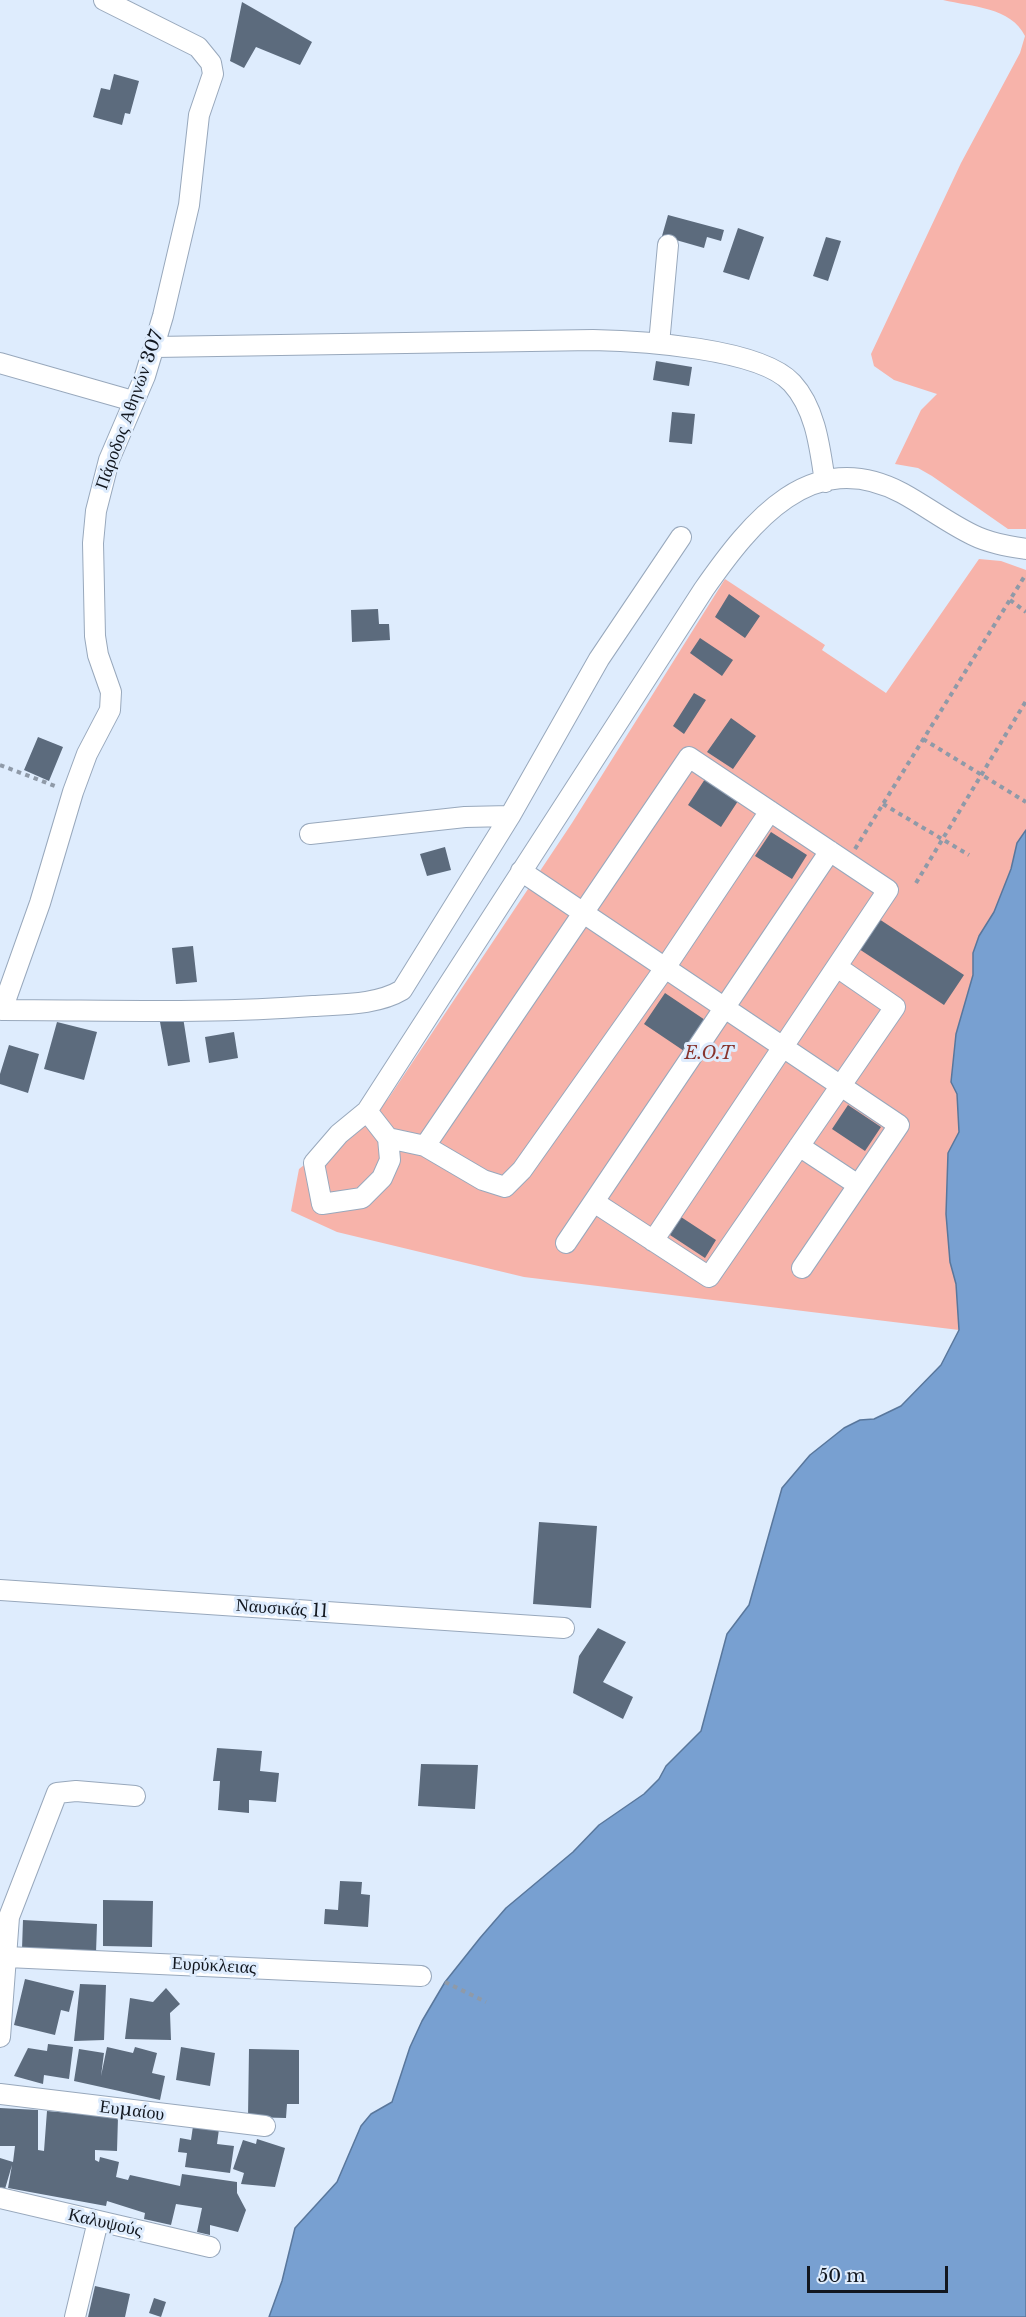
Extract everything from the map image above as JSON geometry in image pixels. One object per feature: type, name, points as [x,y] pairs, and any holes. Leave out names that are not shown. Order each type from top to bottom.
[{"type":"street","name":"Πάροδος Αθηνών 307","points":[[104,0],[198,47],[211,63],[213,74],[195,139],[184,228],[154,347],[109,460],[94,530],[95,641],[112,700],[105,723],[87,754],[73,792],[49,874],[2,1010],[223,1011],[353,1003],[393,995],[402,990],[410,980],[510,816]]},
{"type":"street","points":[[658,344],[668,245]]},
{"type":"street","points":[[154,347],[593,340],[658,344],[744,358],[788,378],[802,396],[810,412],[825,482]]},
{"type":"street","points":[[0,363],[134,401]]},
{"type":"street","points":[[367,1111],[388,1138],[390,1160],[382,1178],[362,1198],[322,1204],[314,1163],[339,1134],[367,1111],[704,589],[747,531],[790,494],[825,482],[852,478],[876,481],[913,499],[972,535],[1026,549]]},
{"type":"street","points":[[310,834],[465,817],[510,816],[605,650],[681,537]]},
{"type":"street","points":[[425,1146],[688,757],[888,890],[653,1241]]},
{"type":"street","points":[[388,1138],[425,1146],[483,1180],[505,1187],[522,1170],[665,968],[770,811]]},
{"type":"street","points":[[566,1243],[830,851]]},
{"type":"street","points":[[521,871],[899,1125],[801,1269]]},
{"type":"street","points":[[594,1202],[709,1277],[895,1007],[837,967]]},
{"type":"street","points":[[799,1146],[858,1185]]},
{"type":"street","name":"Ναυσικάς 11","points":[[0,1590],[564,1628]]},
{"type":"street","points":[[0,2037],[7,1957],[5,1917],[57,1793],[76,1791],[135,1796]]},
{"type":"street","name":"Ευρύκλειας","points":[[7,1957],[421,1976]]},
{"type":"street","name":"Ευμαίου","points":[[0,2094],[265,2126]]},
{"type":"street","name":"Καλυψούς","points":[[0,2199],[210,2247]]},
{"type":"street","points":[[75,2317],[98,2221]]},
{"type":"path","points":[[847,862],[1026,574]]},
{"type":"path","points":[[1010,600],[1026,612]]},
{"type":"path","points":[[916,883],[1026,701]]},
{"type":"path","points":[[923,739],[1026,802]]},
{"type":"path","points":[[0,765],[73,792]]},
{"type":"path","points":[[884,804],[969,855]]},
{"type":"path","points":[[445,1982],[486,2002]]},
{"type":"green space","points":[[943,0],[1026,0],[1026,529],[1008,529],[932,476],[918,468],[895,464],[921,410],[937,394],[894,380],[874,366],[871,354],[961,163],[1020,53],[1025,36],[1019,26],[1001,14]]},
{"type":"green space","name":"E.O.T","points":[[979,559],[1001,561],[1026,570],[1026,830],[1017,843],[1011,869],[994,912],[979,936],[973,953],[973,975],[956,1034],[951,1082],[957,1094],[959,1132],[948,1153],[947,1182],[950,1262],[956,1284],[959,1330],[524,1277],[337,1232],[291,1211],[299,1169],[388,1099],[572,823],[725,579],[825,645],[822,650],[886,693]]},
{"type":"water","points":[[1026,830],[1026,2317],[269,2317],[282,2281],[295,2228],[337,2182],[361,2126],[371,2114],[392,2102],[410,2047],[445,1982],[506,1908],[573,1852],[599,1825],[644,1794],[659,1779],[666,1766],[701,1731],[727,1634],[749,1605],[782,1488],[810,1455],[844,1428],[860,1420],[874,1419],[901,1406],[941,1365],[959,1330],[956,1284],[950,1262],[946,1214],[948,1153],[959,1132],[957,1094],[951,1082],[956,1034],[973,975],[973,953],[979,936],[994,912],[1011,869],[1017,843]]},
{"type":"building","points":[[242,2],[312,42],[300,65],[256,47],[244,68],[230,61]]},
{"type":"building","points":[[114,74],[139,81],[130,114],[125,113],[122,125],[93,117],[101,88],[110,90]]},
{"type":"building","points":[[668,215],[724,230],[721,241],[707,237],[704,248],[662,236]]},
{"type":"building","points":[[738,228],[764,237],[749,280],[723,272]]},
{"type":"building","points":[[826,237],[841,241],[828,281],[813,276]]},
{"type":"building","points":[[656,361],[692,367],[689,386],[653,380]]},
{"type":"building","points":[[672,412],[695,414],[692,444],[669,442]]},
{"type":"building","points":[[729,594],[760,616],[745,638],[715,617]]},
{"type":"building","points":[[378,609],[379,624],[389,624],[390,640],[352,642],[351,610]]},
{"type":"building","points":[[700,638],[733,660],[722,676],[690,653]]},
{"type":"building","points":[[694,693],[706,700],[684,734],[673,726]]},
{"type":"building","points":[[731,718],[756,736],[733,769],[707,752]]},
{"type":"building","points":[[38,737],[63,747],[49,781],[24,770]]},
{"type":"building","points":[[705,779],[738,801],[721,827],[688,805]]},
{"type":"building","points":[[771,832],[807,855],[792,879],[755,856]]},
{"type":"building","points":[[445,847],[451,870],[427,876],[420,854]]},
{"type":"building","points":[[879,919],[964,975],[944,1005],[859,949]]},
{"type":"building","points":[[193,946],[197,982],[176,984],[172,948]]},
{"type":"building","points":[[665,993],[708,1022],[687,1053],[644,1024]]},
{"type":"building","points":[[183,1017],[190,1062],[168,1066],[160,1022]]},
{"type":"building","points":[[57,1022],[97,1032],[84,1080],[44,1069]]},
{"type":"building","points":[[234,1032],[238,1058],[209,1063],[205,1037]]},
{"type":"building","points":[[9,1045],[39,1054],[28,1093],[0,1084],[0,1074]]},
{"type":"building","points":[[848,1105],[881,1127],[865,1151],[832,1129]]},
{"type":"building","points":[[681,1217],[716,1240],[705,1258],[670,1235]]},
{"type":"building","points":[[539,1522],[597,1526],[591,1608],[533,1604]]},
{"type":"building","points":[[598,1628],[626,1642],[603,1682],[633,1697],[623,1719],[573,1693],[579,1656]]},
{"type":"building","points":[[217,1748],[262,1751],[260,1771],[279,1773],[276,1802],[249,1800],[249,1813],[218,1810],[220,1781],[213,1781]]},
{"type":"building","points":[[421,1764],[478,1765],[475,1809],[418,1806]]},
{"type":"building","points":[[340,1881],[362,1882],[361,1894],[370,1895],[368,1927],[324,1924],[325,1909],[338,1910]]},
{"type":"building","points":[[103,1900],[153,1901],[152,1947],[103,1946]]},
{"type":"building","points":[[23,1920],[97,1924],[96,1953],[22,1949]]},
{"type":"building","points":[[25,1979],[74,1991],[69,2012],[61,2010],[55,2035],[14,2025]]},
{"type":"building","points":[[80,1984],[106,1985],[104,2040],[74,2041]]},
{"type":"building","points":[[166,1988],[180,2004],[170,2013],[171,2040],[125,2039],[130,1998],[153,2002]]},
{"type":"building","points":[[48,2044],[73,2047],[69,2079],[44,2075],[43,2084],[14,2076],[28,2048],[47,2051]]},
{"type":"building","points":[[107,2047],[133,2053],[135,2047],[157,2053],[152,2073],[165,2076],[160,2100],[74,2081],[79,2049],[104,2053],[101,2076]]},
{"type":"building","points":[[181,2047],[215,2053],[210,2086],[176,2080]]},
{"type":"building","points":[[249,2049],[299,2050],[299,2104],[287,2104],[286,2118],[248,2117]]},
{"type":"building","points":[[0,2108],[38,2110],[38,2150],[44,2151],[47,2111],[118,2117],[117,2151],[95,2150],[95,2160],[99,2162],[100,2157],[119,2162],[116,2177],[128,2180],[130,2175],[180,2186],[182,2174],[237,2182],[237,2193],[246,2210],[238,2232],[210,2225],[210,2235],[197,2232],[202,2208],[176,2204],[171,2225],[144,2219],[145,2213],[107,2201],[106,2206],[8,2188],[12,2165],[5,2189],[0,2187],[0,2158],[13,2162],[15,2146],[0,2146]]},
{"type":"building","points":[[193,2126],[219,2129],[217,2144],[234,2146],[230,2173],[185,2167],[187,2153],[178,2152],[180,2138],[191,2140]]},
{"type":"building","points":[[257,2139],[285,2148],[275,2187],[241,2184],[244,2173],[233,2169],[243,2140],[256,2144]]},
{"type":"building","points":[[95,2286],[130,2294],[125,2317],[88,2317]]},
{"type":"building","points":[[154,2298],[166,2302],[161,2317],[149,2313]]}]
